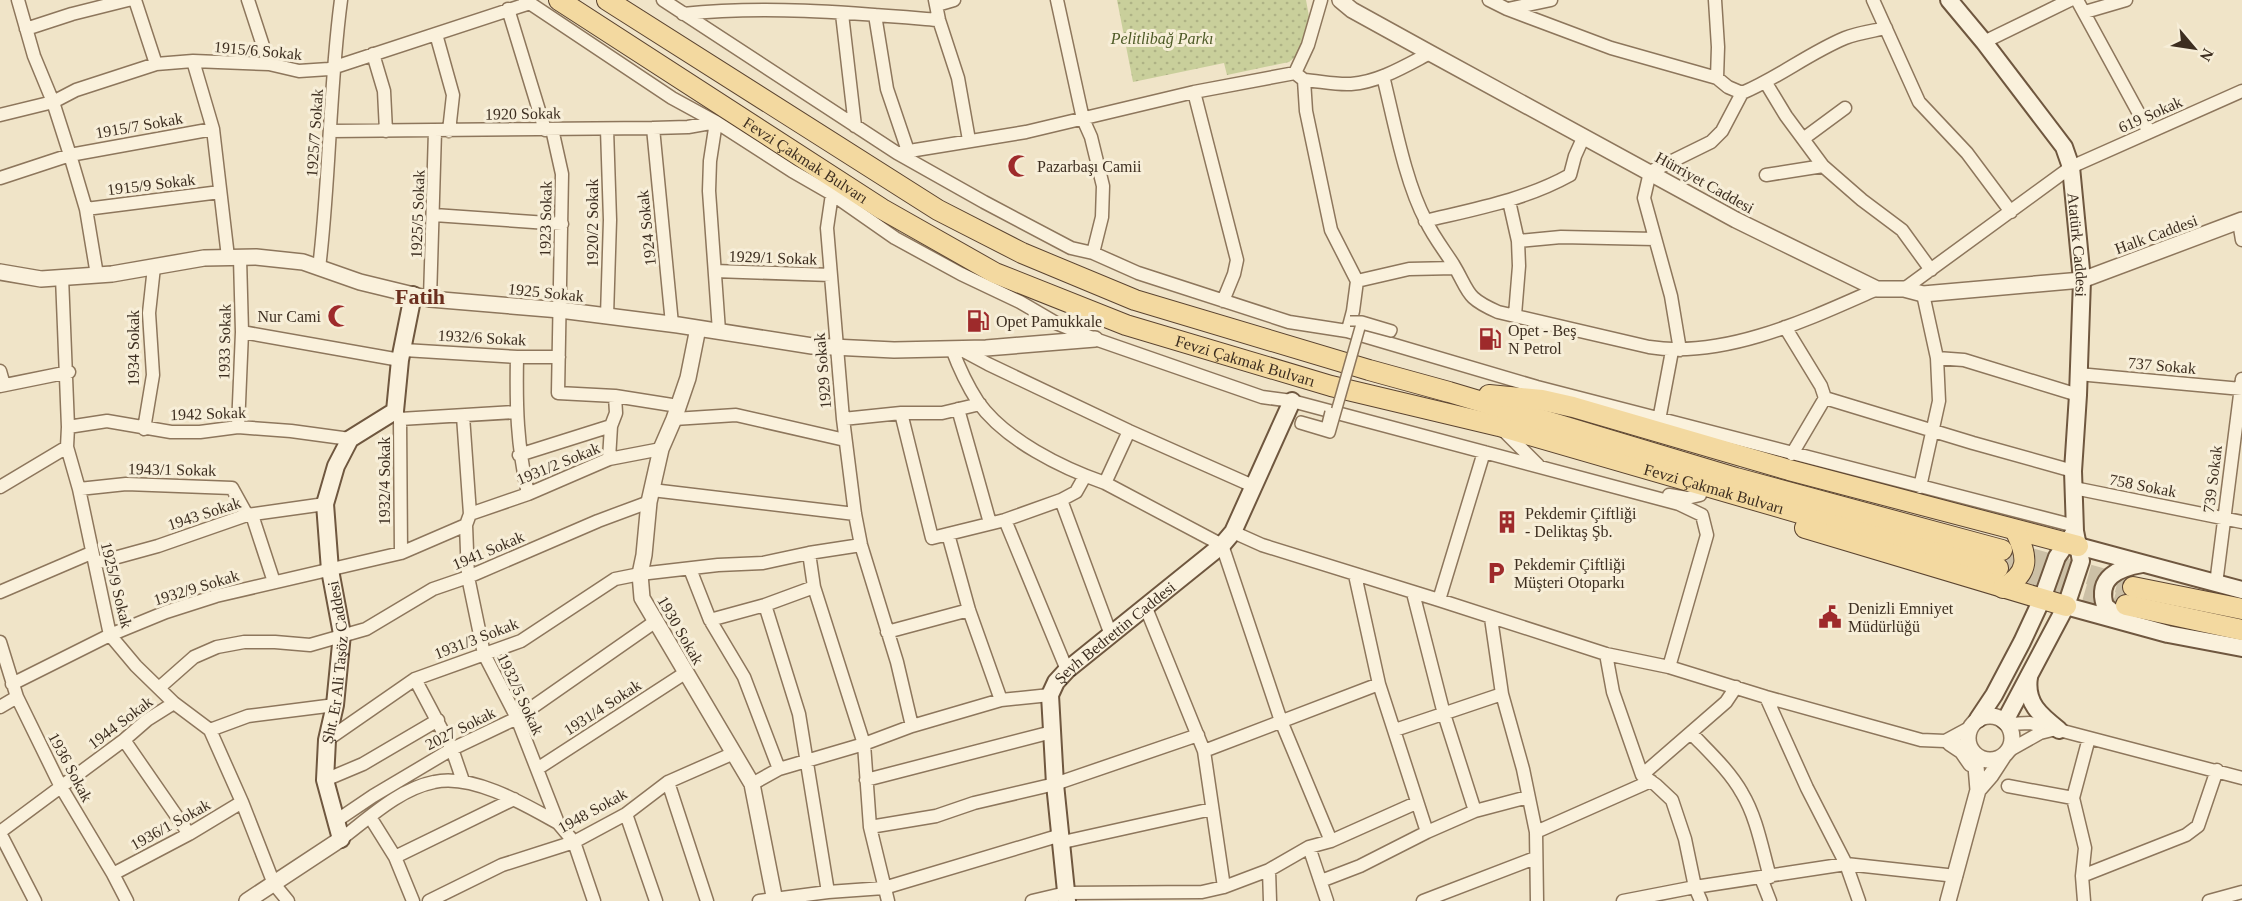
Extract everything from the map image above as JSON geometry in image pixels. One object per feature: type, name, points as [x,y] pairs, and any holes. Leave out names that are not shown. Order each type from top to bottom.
[{"type":"main road","name":"Fevzi Çakmak Bulvarı","points":[[559,0],[882,209],[995,273],[1126,325],[1331,386],[1499,426],[1865,532],[2000,559],[1449,392],[1135,300],[1022,254],[938,210],[607,0]]},
{"type":"main road","name":"Atatürk Caddesi","points":[[1949,0],[2064,147],[2071,167],[2082,280],[2073,479],[2073,537],[2081,561],[2066,606],[2030,673],[2007,723]]},
{"type":"main road","points":[[350,439],[397,415],[402,355],[421,297]]},
{"type":"main road","points":[[1449,392],[1542,400],[1574,407],[1778,467],[2016,532],[2073,537],[2143,563],[2242,590]]},
{"type":"main road","name":"Şeyh Bedrettin Caddesi","points":[[1066,897],[1055,784],[1050,695],[1056,682],[1067,670],[1222,545],[1233,532],[1292,401]]},
{"type":"main road","points":[[1499,426],[1524,442],[2066,606],[2129,605],[2242,609]]},
{"type":"main road","name":"Şht. Er Ali Taşöz Caddesi","points":[[341,839],[325,780],[327,740],[335,705],[342,634],[330,570],[325,504],[336,466],[350,439]]},
{"type":"main road","points":[[2003,588],[2020,576],[2025,566],[2023,550],[2016,532]]},
{"type":"main road","points":[[1974,723],[1994,695],[2021,645],[2042,599],[2057,557],[2073,537]]},
{"type":"main road","points":[[2129,605],[2115,616],[2105,606],[2103,598],[2106,582],[2115,572],[2143,563]]},
{"type":"main road","points":[[2129,605],[2242,630]]},
{"type":"main road","points":[[2129,605],[2168,634],[2242,648]]},
{"type":"main road","points":[[2030,673],[2028,693],[2033,705],[2059,730]]},
{"type":"street","points":[[18,0],[34,56],[53,102],[86,209],[97,275]]},
{"type":"street","points":[[26,29],[72,14],[128,0]]},
{"type":"street","points":[[135,0],[156,64]]},
{"type":"street","points":[[248,0],[268,64]]},
{"type":"street","name":"1925/7 Sokak","points":[[319,267],[326,212],[336,33],[341,0]]},
{"type":"street","points":[[663,0],[855,126],[984,202],[1071,248],[1094,253],[1138,273],[1289,322],[1349,326],[1537,387],[1920,487],[2073,537]]},
{"type":"street","points":[[954,0],[936,2],[939,20],[958,78],[969,140]]},
{"type":"street","points":[[1057,0],[1083,119],[1091,137],[1103,186],[1102,217],[1094,253]]},
{"type":"street","points":[[1321,0],[1299,76],[1331,230],[1357,281],[1349,326]]},
{"type":"street","name":"Hürriyet Caddesi","points":[[1340,0],[1352,10],[1430,54],[1736,220],[1877,289],[1904,289],[1923,294],[2082,280]]},
{"type":"street","points":[[1489,0],[1611,48],[1717,78],[1728,87],[1742,93]]},
{"type":"street","points":[[1507,9],[1551,0]]},
{"type":"street","points":[[1715,0],[1717,78]]},
{"type":"street","points":[[1873,0],[1919,102],[1967,153],[2011,212]]},
{"type":"street","points":[[1984,42],[2070,0]]},
{"type":"street","points":[[2077,0],[2149,132]]},
{"type":"street","points":[[2085,12],[2126,0]]},
{"type":"street","points":[[528,1],[672,98],[716,122],[832,194],[904,243],[1056,322],[1095,339],[1262,397],[1292,401],[1484,452],[1679,504],[1702,514],[1707,535],[1669,667]]},
{"type":"street","name":"1915/6 Sokak","points":[[0,116],[53,102],[76,90],[156,64],[193,61],[268,64],[299,71],[335,67],[528,1]]},
{"type":"street","points":[[683,14],[720,5],[807,6],[842,14],[939,20]]},
{"type":"street","name":"1923 Sokak","points":[[508,9],[562,174],[558,393],[615,396]]},
{"type":"street","points":[[842,14],[855,126]]},
{"type":"street","points":[[875,15],[887,89],[902,152]]},
{"type":"street","points":[[1659,420],[1676,350],[1671,296],[1644,198],[1650,172],[1711,142],[1722,131],[1742,93],[1766,83],[1796,63],[1847,37],[1886,28]]},
{"type":"street","points":[[436,33],[453,95],[450,131]]},
{"type":"street","points":[[373,54],[384,91],[386,131]]},
{"type":"street","points":[[902,152],[1026,132],[1194,92],[1299,76],[1350,84],[1383,76],[1430,54]]},
{"type":"street","name":"1933 Sokak","points":[[193,61],[213,129],[220,192],[234,258],[242,332],[238,427]]},
{"type":"street","points":[[1383,76],[1412,187],[1425,221],[1468,293],[1479,303],[1498,312],[1650,347],[1676,350],[1695,349],[1765,334],[1815,316],[1877,289]]},
{"type":"street","points":[[1766,83],[1823,166],[1862,200],[1902,230],[1931,270]]},
{"type":"street","name":"619 Sokak","points":[[1904,289],[2071,167],[2242,91]]},
{"type":"street","points":[[1194,92],[1237,260],[1223,301]]},
{"type":"street","points":[[1803,139],[1845,108]]},
{"type":"street","points":[[716,122],[709,181],[719,332]]},
{"type":"street","name":"1920 Sokak","points":[[330,131],[653,128],[688,127],[716,122]]},
{"type":"street","name":"1924 Sokak","points":[[653,128],[672,324]]},
{"type":"street","name":"1915/7 Sokak","points":[[0,178],[70,154],[213,129]]},
{"type":"street","name":"1920/2 Sokak","points":[[607,129],[610,220],[607,316]]},
{"type":"street","name":"1925/5 Sokak","points":[[421,297],[434,215],[435,131]]},
{"type":"street","points":[[1425,221],[1509,201],[1547,188],[1570,175],[1584,136]]},
{"type":"street","points":[[1766,175],[1823,166]]},
{"type":"street","name":"1915/9 Sokak","points":[[86,209],[220,192]]},
{"type":"street","name":"1929 Sokak","points":[[832,194],[827,228],[845,440],[855,514],[861,545],[897,662],[912,726]]},
{"type":"street","points":[[1509,201],[1518,241],[1519,266],[1515,315]]},
{"type":"street","points":[[434,215],[562,224]]},
{"type":"street","points":[[2240,221],[2242,240]]},
{"type":"street","name":"Halk Caddesi","points":[[2082,280],[2240,221]]},
{"type":"street","points":[[1518,241],[1561,237],[1655,239]]},
{"type":"street","name":"1925 Sokak","points":[[0,272],[41,279],[62,278],[154,267],[204,258],[256,256],[303,262],[360,282],[421,297],[560,310],[672,324],[812,346],[894,350],[956,349],[1095,339]]},
{"type":"street","name":"1934 Sokak","points":[[144,429],[153,375],[149,313],[154,267]]},
{"type":"street","points":[[1357,281],[1409,269],[1455,268]]},
{"type":"street","name":"1929/1 Sokak","points":[[715,271],[831,275]]},
{"type":"street","name":"1925/9 Sokak","points":[[62,278],[69,427],[67,447],[79,489],[110,635],[136,666],[174,703],[210,730],[242,802],[274,884],[288,901]]},
{"type":"street","points":[[1920,487],[1939,401],[1937,358],[1923,294]]},
{"type":"street","points":[[1330,412],[1326,428],[1300,421],[1299,424],[1330,433],[1361,324],[1391,332],[1392,330],[1362,321],[1349,326]]},
{"type":"street","points":[[1785,327],[1821,386],[1825,398],[1792,454]]},
{"type":"street","name":"1930 Sokak","points":[[698,328],[688,378],[661,449],[650,496],[640,574],[642,598],[752,784],[769,900]]},
{"type":"street","name":"1932/6 Sokak","points":[[242,332],[402,355],[559,357]]},
{"type":"street","points":[[956,349],[964,379],[980,404],[1004,430],[1041,453],[1085,476],[1105,483],[1222,545],[1281,721],[1331,841]]},
{"type":"street","points":[[956,349],[1129,431],[1253,486]]},
{"type":"street","points":[[517,357],[516,412],[519,455],[528,494]]},
{"type":"street","points":[[1937,358],[1964,360],[2078,395]]},
{"type":"street","points":[[0,371],[2,386],[67,372]]},
{"type":"street","name":"737 Sokak","points":[[2078,374],[2241,386]]},
{"type":"street","name":"739 Sokak","points":[[2216,584],[2241,386]]},
{"type":"street","points":[[609,459],[611,426],[616,412],[615,396],[676,412],[736,415],[845,440]]},
{"type":"street","name":"758 Sokak","points":[[1825,398],[1934,431],[2073,479],[2242,522]]},
{"type":"street","points":[[843,419],[901,413],[942,413],[980,404]]},
{"type":"street","points":[[958,409],[990,523]]},
{"type":"street","points":[[397,415],[463,416],[516,412]]},
{"type":"street","points":[[901,413],[932,538],[1005,520],[1061,500],[1076,492],[1085,476]]},
{"type":"street","name":"1932/4 Sokak","points":[[397,415],[401,553]]},
{"type":"street","name":"1932/5 Sokak","points":[[463,416],[468,577],[484,654],[517,718],[558,823],[574,842],[594,901]]},
{"type":"street","name":"1942 Sokak","points":[[69,427],[107,421],[171,432],[200,432],[238,427],[350,439]]},
{"type":"street","points":[[519,455],[611,426]]},
{"type":"street","points":[[1499,426],[1542,468]]},
{"type":"street","points":[[1105,483],[1129,431]]},
{"type":"street","points":[[0,487],[67,447]]},
{"type":"street","name":"1931/2 Sokak","points":[[330,570],[401,553],[468,520],[609,459],[661,449]]},
{"type":"street","points":[[1439,600],[1484,452]]},
{"type":"street","name":"1943/1 Sokak","points":[[79,489],[126,484],[232,488],[249,515]]},
{"type":"street","points":[[1629,492],[1687,498],[1700,495]]},
{"type":"street","points":[[650,496],[855,514]]},
{"type":"street","name":"1941 Sokak","points":[[342,634],[366,629],[433,589],[468,577],[650,496]]},
{"type":"street","points":[[1061,500],[1111,635]]},
{"type":"street","name":"1943 Sokak","points":[[0,592],[94,558],[158,546],[249,515],[325,504]]},
{"type":"street","points":[[249,515],[274,582]]},
{"type":"street","points":[[1005,520],[1067,670]]},
{"type":"street","points":[[1233,532],[1262,545],[1606,654],[1669,667],[1921,740],[1948,742],[1973,751],[1988,760],[2006,753],[2040,733],[2059,730]]},
{"type":"street","points":[[948,534],[969,610],[1002,700]]},
{"type":"street","name":"1931/3 Sokak","points":[[327,740],[415,679],[520,641],[615,579],[718,565],[763,563],[861,545]]},
{"type":"street","points":[[809,553],[814,587],[864,744],[870,827],[888,901]]},
{"type":"street","points":[[690,569],[710,620],[744,677],[778,769]]},
{"type":"street","name":"1932/9 Sokak","points":[[12,684],[110,635],[166,612],[216,596],[330,570]]},
{"type":"street","points":[[1355,575],[1379,684],[1426,832]]},
{"type":"street","points":[[710,620],[765,605],[814,587]]},
{"type":"street","points":[[1413,593],[1444,714],[1475,811]]},
{"type":"street","points":[[765,605],[799,714],[828,892]]},
{"type":"street","points":[[1146,608],[1204,751],[1224,887]]},
{"type":"street","points":[[887,632],[969,610]]},
{"type":"street","points":[[1491,618],[1502,694],[1523,769],[1536,832],[1537,901]]},
{"type":"street","name":"2027 Sokak","points":[[336,821],[452,749],[517,718],[656,621]]},
{"type":"street","name":"1944 Sokak","points":[[160,687],[194,657],[217,647],[244,642],[310,645],[342,634]]},
{"type":"street","name":"1936 Sokak","points":[[0,642],[17,697],[61,787],[127,901]]},
{"type":"street","points":[[1606,654],[1613,692],[1646,778],[1672,800],[1685,839],[1695,887],[1701,901]]},
{"type":"street","name":"1931/4 Sokak","points":[[537,768],[685,673]]},
{"type":"street","points":[[415,679],[452,749],[463,781]]},
{"type":"street","points":[[1204,751],[1379,684]]},
{"type":"street","points":[[1536,832],[1646,778],[1690,733],[1726,702],[1736,687]]},
{"type":"street","points":[[1395,730],[1502,694]]},
{"type":"street","points":[[752,784],[778,769],[864,744],[912,726],[1002,700],[1050,695]]},
{"type":"street","points":[[0,707],[17,697]]},
{"type":"street","points":[[1767,697],[1807,788],[1846,864],[1859,901]]},
{"type":"street","name":"1944 Sokak","points":[[0,833],[124,740],[147,720],[174,703]]},
{"type":"street","points":[[210,730],[248,716],[335,705]]},
{"type":"street","points":[[1948,742],[1974,723],[1990,715],[2007,723],[2030,723],[2242,778]]},
{"type":"street","points":[[325,780],[363,764],[438,720]]},
{"type":"street","points":[[1948,901],[1978,783],[1973,751],[1968,741],[1974,723]]},
{"type":"street","points":[[1978,783],[1991,776],[2006,753],[2013,737],[2007,723]]},
{"type":"street","points":[[867,780],[1052,732]]},
{"type":"street","points":[[1690,733],[1729,773],[1743,794],[1751,811],[1770,901]]},
{"type":"street","points":[[870,827],[936,816],[974,803],[1055,784],[1198,735]]},
{"type":"street","points":[[2084,901],[2082,876],[2085,848],[2073,798],[2089,738]]},
{"type":"street","points":[[124,740],[189,834]]},
{"type":"street","points":[[1948,742],[1966,756],[1978,783]]},
{"type":"street","name":"1948 Sokak","points":[[429,901],[502,865],[574,842],[626,814],[668,782],[734,753]]},
{"type":"street","points":[[2082,876],[2186,835],[2198,826],[2217,770]]},
{"type":"street","points":[[247,901],[341,839],[403,794],[435,782],[463,781],[514,799],[558,823]]},
{"type":"street","points":[[668,782],[707,901]]},
{"type":"street","points":[[2008,786],[2073,798]]},
{"type":"street","points":[[1321,881],[1360,866],[1426,832],[1475,811],[1528,796]]},
{"type":"street","points":[[395,857],[514,799]]},
{"type":"street","name":"1936/1 Sokak","points":[[113,874],[189,834],[242,802]]},
{"type":"street","points":[[1032,901],[1066,897],[1143,896],[1202,892],[1224,887],[1269,870],[1309,848],[1331,841],[1416,803]]},
{"type":"street","points":[[769,900],[828,892],[885,888],[1062,838],[1212,809]]},
{"type":"street","points":[[626,814],[656,901]]},
{"type":"street","points":[[370,817],[395,857],[413,901]]},
{"type":"street","points":[[0,833],[4,852],[35,901]]},
{"type":"street","points":[[1309,848],[1327,901]]},
{"type":"street","points":[[1423,901],[1535,858]]},
{"type":"street","points":[[1623,901],[1695,887],[1846,864],[1956,876]]},
{"type":"street","points":[[1269,870],[1270,901]]},
{"type":"street","points":[[1956,876],[1957,901]]},
{"type":"street","points":[[2209,901],[2242,892]]},
{"type":"green space","name":"Pelitlibağ Parkı","points":[[1117,0],[1306,0],[1310,22],[1300,53],[1289,62],[1227,75],[1224,63],[1133,82]]},
{"type":"tunnel","points":[[2002,550],[2133,587]]},
{"type":"tunnel","points":[[1998,568],[2126,605]]},
{"type":"place","name":"Pazarbaşı Camii","points":[[1019,166]]},
{"type":"place","name":"Nur Cami","points":[[339,316]]},
{"type":"place","name":"Opet Pamukkale","points":[[978,321]]},
{"type":"place","name":"Opet - Beş N Petrol","points":[[1490,339]]},
{"type":"place","name":"Pekdemir Çiftliği - Deliktaş Şb.","points":[[1507,522]]},
{"type":"place","name":"Pekdemir Çiftliği Müşteri Otoparkı","points":[[1496,573]]},
{"type":"place","name":"Denizli Emniyet Müdürlüğü","points":[[1830,617]]},
{"type":"district","name":"Fatih","points":[[420,296]]}]
